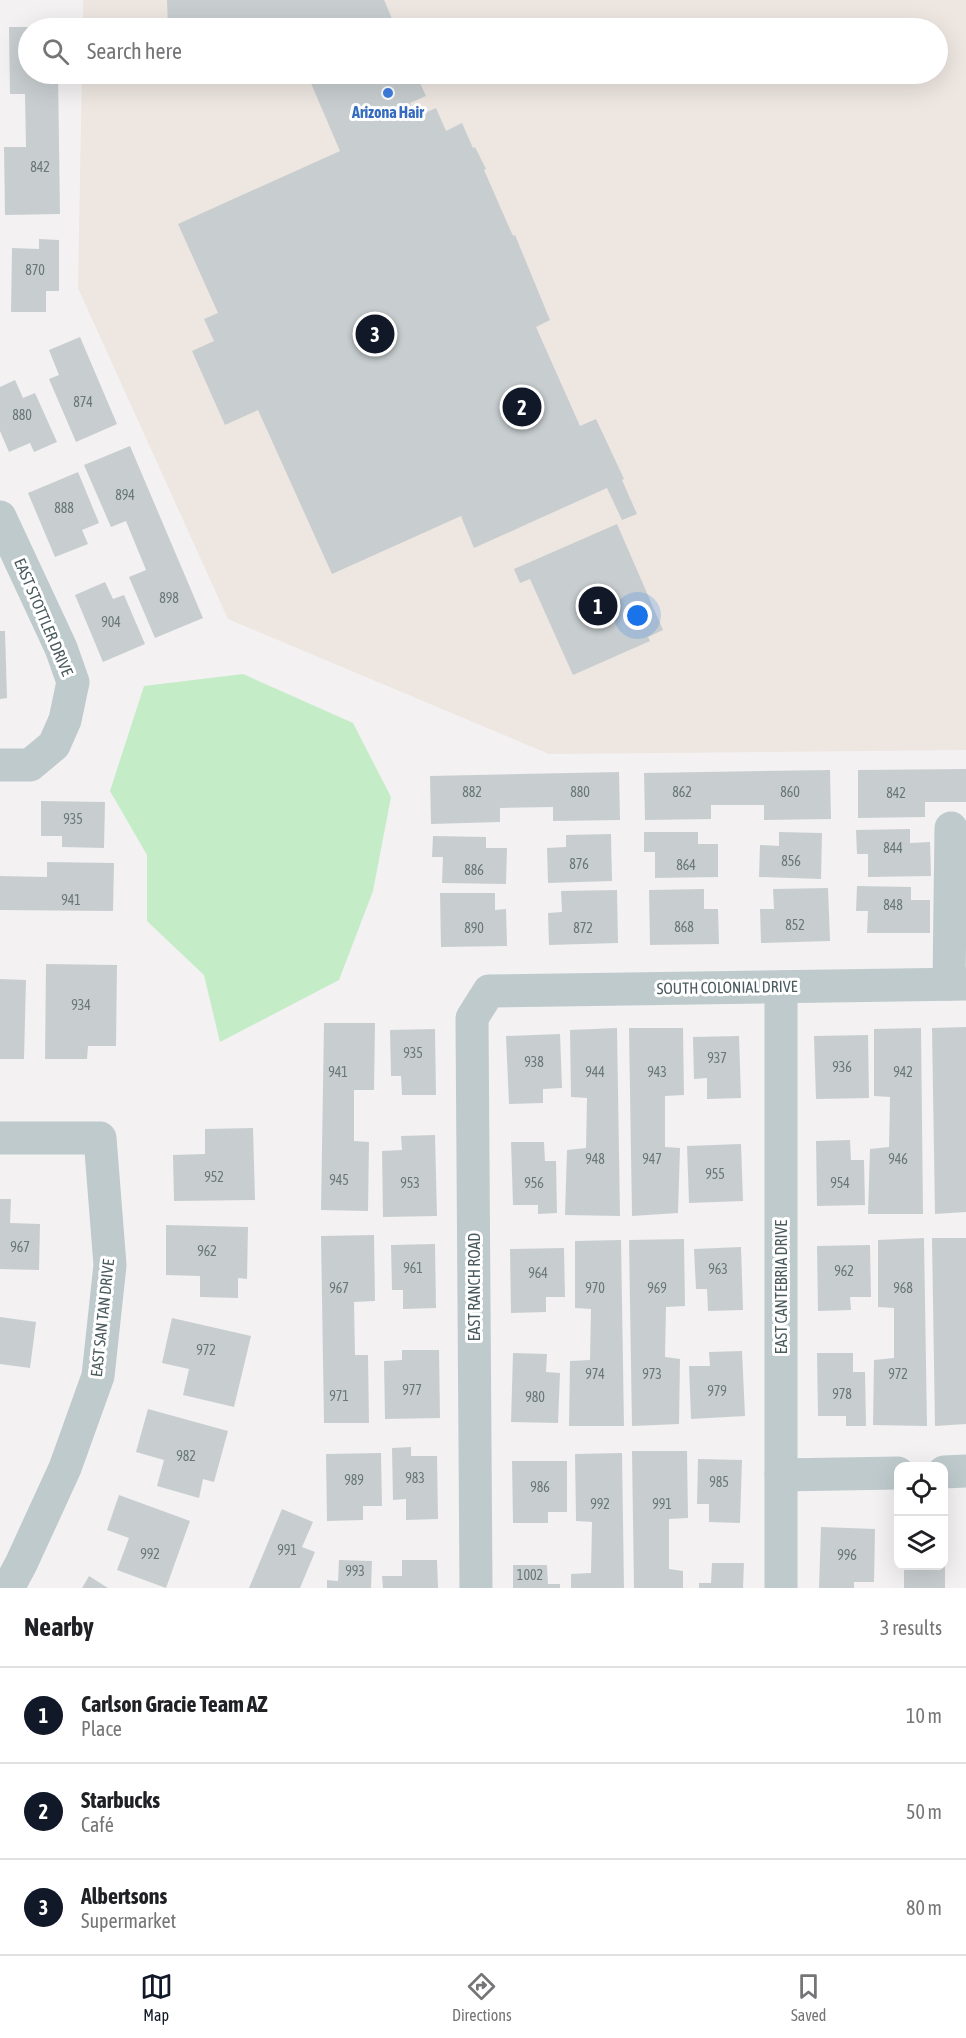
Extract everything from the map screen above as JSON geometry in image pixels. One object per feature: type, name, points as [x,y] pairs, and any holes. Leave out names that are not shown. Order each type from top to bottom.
[{"type":"street","name":"EAST STOTTLER DRIVE","points":[[0,517],[61,648],[73,682],[65,720],[54,745],[30,765],[0,765]]},
{"type":"street","points":[[951,828],[957,984]]},
{"type":"street","name":"SOUTH COLONIAL DRIVE","points":[[489,991],[957,984]]},
{"type":"street","name":"EAST CANTEBRIA DRIVE","points":[[781,987],[781,1588]]},
{"type":"street","name":"EAST RANCH ROAD","points":[[476,1588],[472,1018],[489,991]]},
{"type":"street","name":"EAST SAN TAN DRIVE","points":[[0,1138],[100,1138],[110,1265],[98,1376],[65,1468],[8,1588]]},
{"type":"street","points":[[948,1472],[966,1472]]},
{"type":"street","points":[[781,1475],[894,1473]]},
{"type":"shaded area","points":[[83,0],[966,0],[966,750],[549,754],[228,619],[78,288],[82,84],[948,84],[948,18],[83,18]]},
{"type":"green space","points":[[243,674],[353,723],[391,797],[373,891],[339,980],[220,1042],[204,975],[147,921],[147,855],[110,791],[144,686]]},
{"type":"building","points":[[167,0],[384,0],[392,18],[168,18]]},
{"type":"building","points":[[9,27],[18,27],[18,84],[58,84],[60,214],[5,215],[4,147],[26,147],[25,94],[10,94]]},
{"type":"building","points":[[311,84],[421,84],[426,96],[410,103],[416,117],[436,108],[446,131],[462,123],[473,148],[475,147],[486,169],[484,170],[513,236],[515,235],[550,320],[536,327],[580,426],[596,419],[624,479],[622,480],[637,514],[622,520],[607,488],[474,548],[461,516],[332,574],[258,410],[225,425],[192,351],[214,341],[204,319],[218,313],[178,224],[340,151]]},
{"type":"building","points":[[39,239],[59,240],[59,291],[46,291],[46,312],[11,312],[12,248],[39,249]]},
{"type":"building","points":[[80,337],[117,424],[76,442],[49,379],[59,375],[49,350]]},
{"type":"building","points":[[15,380],[23,398],[35,393],[57,442],[34,452],[30,443],[9,452],[0,431],[0,387]]},
{"type":"building","points":[[130,446],[203,618],[155,638],[129,577],[146,570],[126,521],[111,527],[84,465]]},
{"type":"building","points":[[78,472],[99,523],[82,530],[88,544],[55,557],[28,493]]},
{"type":"building","points":[[617,524],[663,630],[648,637],[650,641],[573,675],[530,579],[520,583],[514,569]]},
{"type":"building","points":[[105,582],[113,599],[124,595],[145,644],[103,662],[75,595]]},
{"type":"building","points":[[0,631],[5,631],[7,698],[0,699]]},
{"type":"building","points":[[966,769],[966,802],[925,802],[925,817],[858,818],[858,770]]},
{"type":"building","points":[[830,770],[831,819],[764,820],[764,805],[711,805],[711,819],[645,820],[644,773]]},
{"type":"building","points":[[619,772],[620,820],[553,821],[553,807],[500,808],[500,822],[431,824],[430,776]]},
{"type":"building","points":[[41,801],[105,802],[104,848],[62,847],[62,836],[41,836]]},
{"type":"building","points":[[910,829],[910,843],[930,842],[931,876],[868,877],[868,854],[857,854],[856,830]]},
{"type":"building","points":[[644,832],[698,832],[698,844],[718,844],[718,877],[655,878],[655,852],[644,852]]},
{"type":"building","points":[[779,832],[822,833],[821,879],[759,877],[760,845],[779,846]]},
{"type":"building","points":[[611,834],[612,881],[548,883],[547,848],[566,847],[566,835]]},
{"type":"building","points":[[433,836],[486,837],[486,848],[507,848],[506,884],[442,883],[443,857],[432,857]]},
{"type":"building","points":[[47,862],[114,863],[113,911],[0,910],[0,876],[47,877]]},
{"type":"building","points":[[857,886],[911,887],[911,900],[930,900],[930,933],[867,933],[868,911],[856,911]]},
{"type":"building","points":[[828,888],[830,941],[761,943],[760,909],[774,909],[773,889]]},
{"type":"building","points":[[704,889],[704,909],[718,909],[719,944],[650,945],[649,890]]},
{"type":"building","points":[[617,890],[618,943],[549,945],[548,913],[562,912],[561,891]]},
{"type":"building","points":[[440,893],[495,893],[495,910],[506,909],[507,946],[441,947]]},
{"type":"building","points":[[46,964],[117,965],[116,1046],[88,1046],[87,1059],[45,1059]]},
{"type":"building","points":[[0,979],[26,980],[24,1059],[0,1059]]},
{"type":"building","points":[[324,1023],[375,1023],[374,1090],[354,1090],[354,1141],[369,1142],[368,1211],[321,1210]]},
{"type":"building","points":[[966,1027],[966,1212],[935,1214],[932,1028]]},
{"type":"building","points":[[617,1028],[620,1216],[565,1215],[567,1150],[586,1148],[587,1098],[571,1097],[570,1030]]},
{"type":"building","points":[[629,1028],[683,1028],[684,1095],[665,1096],[665,1147],[680,1148],[678,1213],[632,1216]]},
{"type":"building","points":[[921,1028],[923,1214],[868,1214],[870,1149],[889,1147],[890,1097],[874,1096],[874,1029]]},
{"type":"building","points":[[435,1029],[436,1095],[402,1095],[401,1076],[391,1076],[390,1030]]},
{"type":"building","points":[[560,1034],[562,1088],[543,1089],[543,1103],[509,1104],[506,1036]]},
{"type":"building","points":[[868,1035],[869,1098],[816,1099],[814,1036]]},
{"type":"building","points":[[739,1036],[741,1098],[707,1099],[707,1078],[694,1079],[693,1037]]},
{"type":"building","points":[[253,1128],[255,1200],[174,1201],[173,1155],[205,1154],[205,1129]]},
{"type":"building","points":[[435,1135],[437,1216],[383,1217],[382,1151],[402,1150],[401,1136]]},
{"type":"building","points":[[850,1140],[851,1160],[864,1160],[865,1205],[817,1206],[816,1141]]},
{"type":"building","points":[[511,1142],[544,1142],[545,1161],[556,1161],[557,1213],[538,1214],[538,1205],[513,1205]]},
{"type":"building","points":[[741,1144],[743,1201],[689,1203],[687,1146]]},
{"type":"building","points":[[0,1199],[11,1199],[10,1223],[40,1224],[39,1270],[0,1269]]},
{"type":"building","points":[[166,1225],[248,1227],[247,1279],[238,1278],[238,1298],[200,1297],[200,1276],[166,1275]]},
{"type":"building","points":[[374,1235],[375,1301],[354,1302],[355,1355],[368,1355],[369,1423],[324,1423],[321,1236]]},
{"type":"building","points":[[924,1238],[927,1426],[873,1425],[874,1360],[894,1358],[894,1308],[878,1307],[878,1240]]},
{"type":"building","points":[[932,1238],[966,1238],[966,1424],[935,1426]]},
{"type":"building","points":[[684,1239],[685,1306],[666,1307],[665,1357],[680,1359],[679,1424],[632,1426],[629,1240]]},
{"type":"building","points":[[621,1240],[624,1426],[569,1426],[570,1361],[590,1360],[591,1309],[575,1308],[575,1241]]},
{"type":"building","points":[[435,1244],[436,1308],[403,1309],[403,1290],[392,1290],[391,1245]]},
{"type":"building","points":[[870,1245],[871,1297],[850,1297],[851,1310],[818,1311],[817,1246]]},
{"type":"building","points":[[741,1247],[743,1310],[708,1311],[707,1289],[696,1289],[694,1249]]},
{"type":"building","points":[[564,1248],[565,1297],[546,1297],[546,1312],[511,1313],[510,1249]]},
{"type":"building","points":[[0,1317],[36,1322],[30,1368],[0,1364]]},
{"type":"building","points":[[172,1318],[251,1336],[234,1407],[183,1395],[189,1369],[162,1363]]},
{"type":"building","points":[[402,1350],[439,1350],[440,1418],[385,1419],[384,1361],[402,1360]]},
{"type":"building","points":[[742,1351],[745,1416],[691,1419],[689,1366],[710,1366],[709,1352]]},
{"type":"building","points":[[513,1353],[547,1354],[546,1372],[560,1373],[558,1423],[511,1422]]},
{"type":"building","points":[[817,1353],[853,1353],[853,1372],[865,1372],[866,1426],[846,1426],[846,1416],[818,1416]]},
{"type":"building","points":[[148,1409],[228,1431],[214,1482],[203,1479],[199,1498],[157,1486],[164,1460],[136,1452]]},
{"type":"building","points":[[411,1447],[411,1456],[437,1456],[438,1519],[406,1520],[406,1499],[393,1500],[392,1448]]},
{"type":"building","points":[[632,1451],[687,1451],[688,1518],[669,1519],[669,1569],[683,1571],[683,1588],[634,1588]]},
{"type":"building","points":[[381,1453],[382,1506],[363,1506],[363,1520],[327,1521],[326,1454]]},
{"type":"building","points":[[622,1453],[624,1588],[571,1588],[571,1574],[591,1573],[592,1522],[576,1521],[575,1454]]},
{"type":"building","points":[[698,1459],[742,1460],[740,1523],[709,1522],[709,1504],[697,1504]]},
{"type":"building","points":[[512,1461],[567,1461],[567,1512],[548,1512],[548,1523],[513,1523]]},
{"type":"building","points":[[119,1495],[190,1521],[166,1588],[117,1570],[129,1538],[107,1530]]},
{"type":"building","points":[[282,1509],[313,1522],[302,1547],[315,1552],[300,1588],[249,1588]]},
{"type":"building","points":[[821,1527],[875,1529],[874,1582],[854,1582],[854,1588],[819,1588]]},
{"type":"building","points":[[339,1560],[372,1561],[371,1588],[327,1588],[327,1580],[338,1581]]},
{"type":"building","points":[[402,1560],[437,1560],[438,1588],[383,1588],[382,1576],[402,1576]]},
{"type":"building","points":[[712,1563],[744,1563],[743,1588],[699,1588],[699,1583],[711,1583]]},
{"type":"building","points":[[513,1565],[547,1565],[548,1584],[560,1584],[560,1588],[513,1588]]},
{"type":"building","points":[[904,1570],[945,1570],[945,1588],[904,1588]]},
{"type":"building","points":[[89,1576],[108,1588],[82,1588]]},
{"type":"place","name":"Arizona Hair","points":[[388,93]]},
{"type":"place","name":"Albertsons","points":[[375,334]]},
{"type":"place","name":"Starbucks","points":[[522,407]]},
{"type":"place","name":"Carlson Gracie Team AZ","points":[[598,606]]}]
